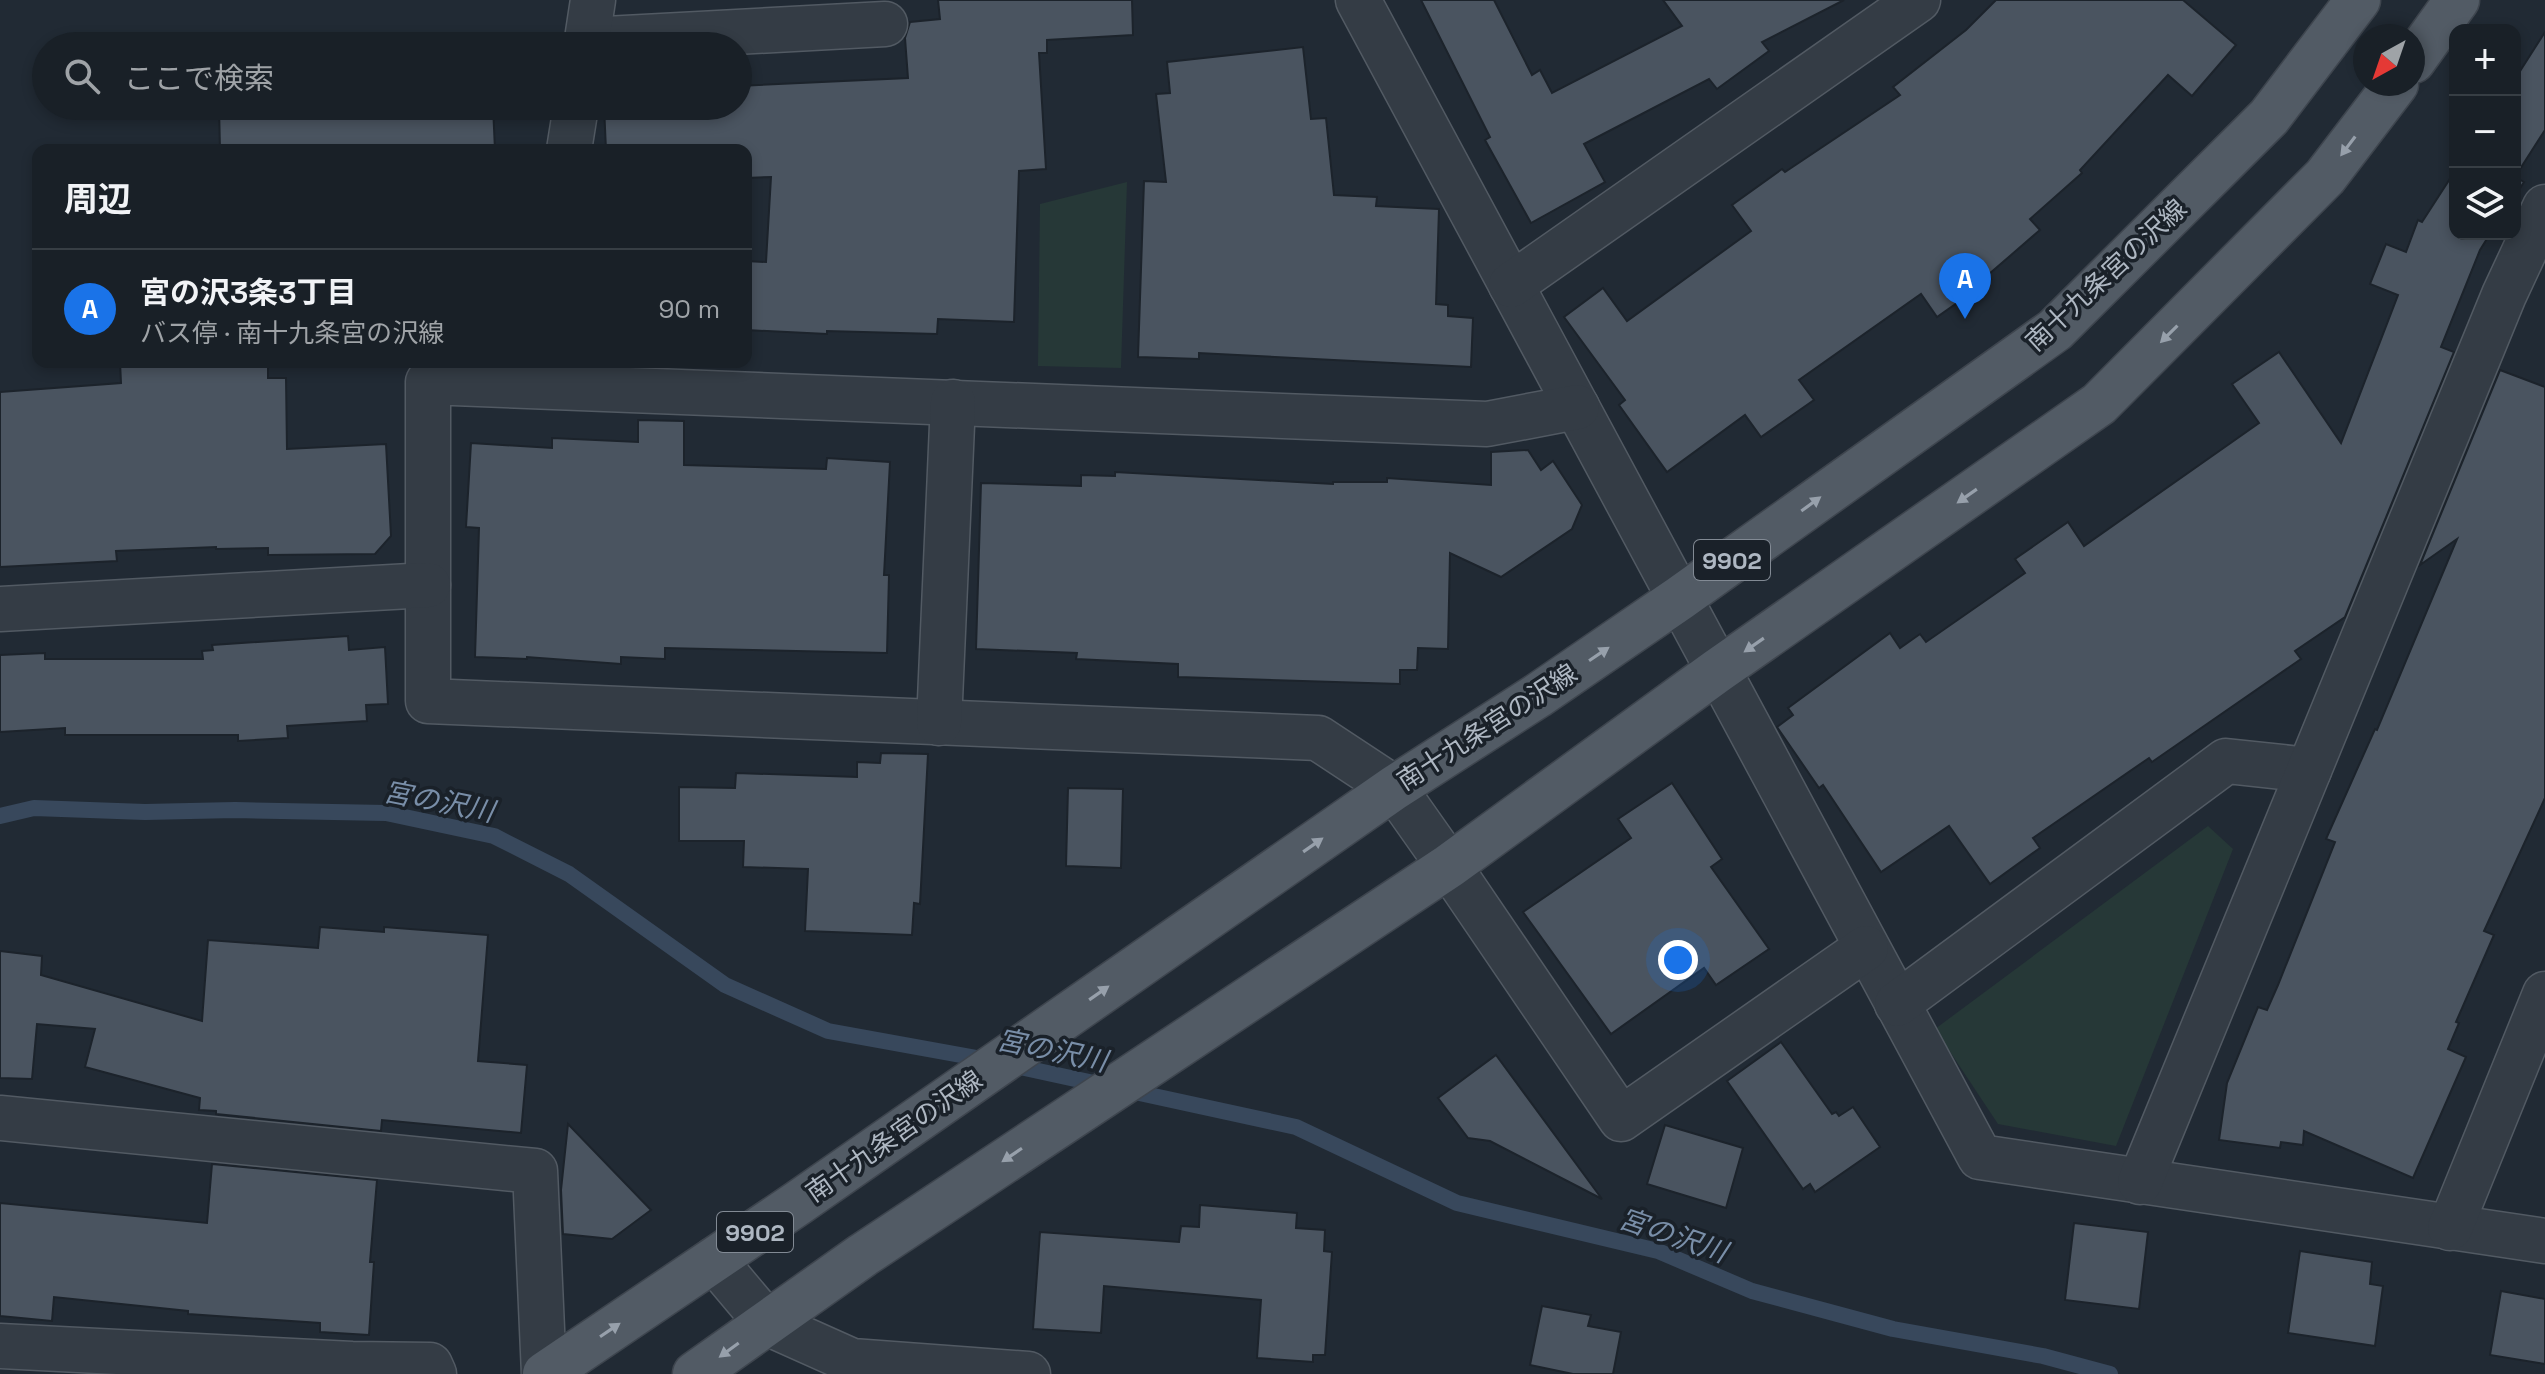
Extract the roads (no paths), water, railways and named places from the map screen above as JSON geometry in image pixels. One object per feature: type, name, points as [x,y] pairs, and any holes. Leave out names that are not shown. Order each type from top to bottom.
[{"type":"main road","name":"南十九条宮の沢線","points":[[544,1374],[714,1260],[1394,788],[1537,696],[1680,598],[2055,330],[2269,117],[2358,0]]},
{"type":"main road","points":[[2425,44],[2457,0]]},
{"type":"main road","points":[[695,1374],[863,1255],[1449,866],[1717,671],[2099,404],[2325,177],[2387,96]]},
{"type":"street","points":[[1358,0],[1980,1157],[2545,1241]]},
{"type":"street","points":[[1511,285],[1918,0]]},
{"type":"street","points":[[588,29],[885,24]]},
{"type":"street","points":[[570,144],[574,120]]},
{"type":"street","points":[[2140,1182],[2504,295],[2545,207]]},
{"type":"street","points":[[1577,407],[1487,424],[953,402],[533,374],[428,382],[428,701],[1318,738],[1394,788],[1621,1119],[1866,948]]},
{"type":"street","points":[[939,723],[953,402]]},
{"type":"street","points":[[0,609],[428,585]]},
{"type":"street","points":[[1897,1004],[2226,761],[2309,770]]},
{"type":"street","points":[[2450,1228],[2545,994]]},
{"type":"street","points":[[0,1118],[535,1171],[544,1374]]},
{"type":"street","points":[[714,1260],[767,1323],[852,1361],[1028,1374]]},
{"type":"street","points":[[0,1346],[352,1364],[430,1365],[434,1374]]},
{"type":"waterway","name":"宮の沢川","points":[[0,816],[34,808],[145,812],[386,813],[494,836],[569,874],[725,985],[828,1031],[988,1060]]},
{"type":"waterway","name":"宮の沢川","points":[[1011,1065],[1296,1127],[1457,1203],[1658,1251],[1752,1291],[1893,1329],[2043,1356],[2110,1374]]},
{"type":"place","name":"宮の沢3条3丁目","points":[[1965,319]]}]
